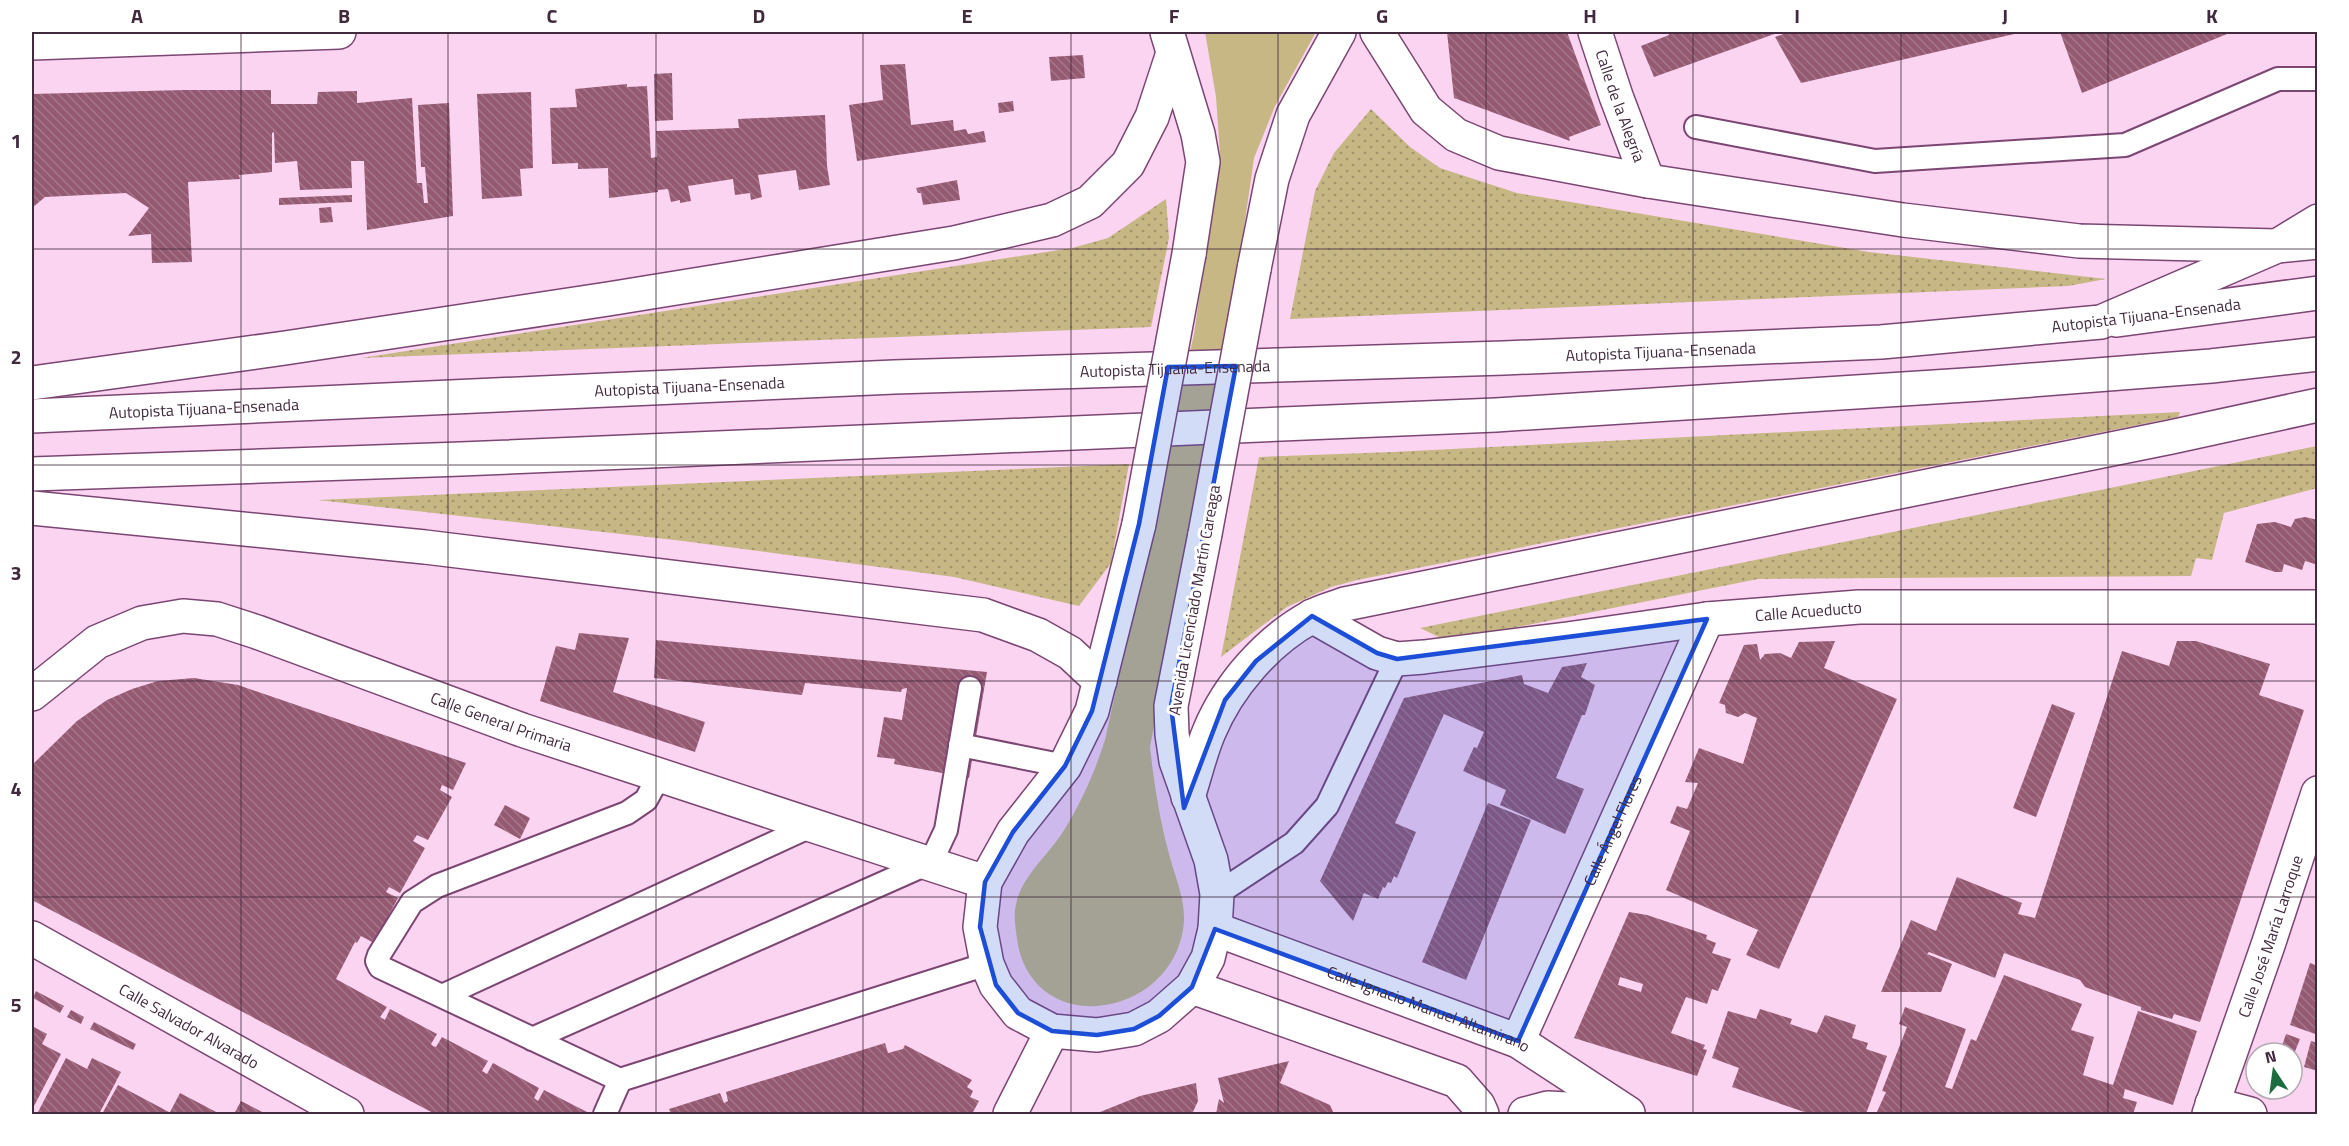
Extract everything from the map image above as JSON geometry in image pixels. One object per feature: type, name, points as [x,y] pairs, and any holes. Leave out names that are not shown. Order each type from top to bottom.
[{"type":"main road","points":[[32,43],[339,32]]},
{"type":"main road","name":"Avenida Licenciado Martín Careaga","points":[[1170,42],[1198,134],[1203,162],[1189,254],[1139,524],[1092,711],[1065,766],[1013,832],[986,882],[980,927],[987,964],[996,985],[1018,1013],[1052,1031],[1097,1035],[1134,1029],[1159,1016],[1192,987],[1208,958],[1215,929],[1217,894],[1211,860],[1176,761],[1171,706],[1272,179],[1293,115],[1339,32]]},
{"type":"main road","points":[[1377,32],[1426,110],[1456,135],[1499,153],[1648,181],[1903,220],[2079,241],[2277,246],[2318,242]]},
{"type":"main road","name":"Calle de la Alegría","points":[[1595,32],[1648,181]]},
{"type":"main road","points":[[32,383],[285,348],[619,297],[954,243],[1052,220],[1090,202],[1128,164],[1152,117],[1170,42]]},
{"type":"main road","points":[[2101,322],[2277,246],[2318,221]]},
{"type":"main road","name":"Autopista Tijuana-Ensenada","points":[[32,416],[894,377],[1504,358],[1869,342],[2101,322],[2318,293]]},
{"type":"main road","points":[[32,474],[460,459],[1496,415],[1981,384],[2211,366],[2318,354]]},
{"type":"main road","points":[[1188,798],[1209,732],[1225,700],[1256,661],[1312,616],[1345,604],[2171,437],[2318,405]]},
{"type":"main road","points":[[32,508],[425,547],[983,615],[1038,635],[1070,653],[1100,681]]},
{"type":"main road","name":"Calle Acueducto","points":[[1312,616],[1377,654],[1397,659],[1545,642],[1707,619],[1859,607],[2318,607]]},
{"type":"main road","name":"Calle General Primaria","points":[[32,694],[97,642],[142,623],[183,616],[217,620],[257,632],[522,730],[986,882]]},
{"type":"main road","name":"Calle Ángel Flores","points":[[1518,1041],[1707,619]]},
{"type":"main road","name":"Calle José María Larroque","points":[[2210,1109],[2268,945],[2318,792]]},
{"type":"main road","name":"Calle Ignacio Manuel Altamirano","points":[[1215,929],[1518,1041],[1630,1114]]},
{"type":"main road","name":"Calle Salvador Alvarado","points":[[32,938],[347,1114]]},
{"type":"main road","points":[[1192,987],[1457,1081],[1478,1105],[1482,1114]]},
{"type":"main road","points":[[1010,1114],[1052,1031]]},
{"type":"main road","name":"Calle Ignacio Manuel Altamirano","points":[[1525,1114],[1548,1108],[1630,1114]]},
{"type":"main road","points":[[2210,1109],[2250,1114]]},
{"type":"lane","points":[[1696,127],[1875,161],[2125,145],[2278,79],[2318,79]]},
{"type":"lane","points":[[1217,894],[1294,843],[1327,806],[1397,659]]},
{"type":"lane","points":[[532,1039],[930,862],[939,849],[946,830],[970,688]]},
{"type":"lane","points":[[960,745],[1065,766]]},
{"type":"lane","points":[[660,774],[646,800],[627,813],[436,886],[412,902],[377,961],[380,967],[620,1080],[987,964]]},
{"type":"lane","points":[[442,996],[813,825]]},
{"type":"lane","points":[[605,1114],[620,1080]]},
{"type":"highlighted area","points":[[1236,366],[1171,706],[1184,808],[1225,700],[1256,661],[1312,616],[1377,653],[1397,659],[1707,619],[1518,1041],[1215,929],[1192,987],[1159,1016],[1134,1029],[1097,1035],[1052,1031],[1018,1013],[996,985],[980,927],[985,882],[1013,832],[1065,766],[1092,711],[1139,524],[1168,367]]},
{"type":"shaded area","points":[[1205,32],[1316,32],[1275,106],[1254,158],[1229,332],[1150,747],[1162,824],[1184,909],[1183,930],[1172,960],[1153,983],[1128,999],[1100,1006],[1072,1004],[1047,992],[1028,971],[1017,939],[1015,911],[1017,899],[1028,877],[1059,837],[1078,806],[1105,740],[1194,334],[1220,154],[1216,97]]},
{"type":"shaded area","points":[[1371,109],[1410,147],[1440,168],[1517,193],[1869,252],[2106,279],[2068,286],[1290,319],[1315,191],[1334,153]]},
{"type":"shaded area","points":[[1166,199],[1169,238],[1151,327],[361,358],[1072,248],[1108,238]]},
{"type":"shaded area","points":[[2180,412],[2178,417],[1357,580],[1331,587],[1287,607],[1221,657],[1259,457]]},
{"type":"shaded area","points":[[2317,446],[2317,488],[2224,513],[2212,560],[2196,558],[2191,576],[1758,579],[1447,641],[1420,628]]},
{"type":"shaded area","points":[[1129,464],[1111,563],[1079,606],[954,577],[683,541],[318,500]]},
{"type":"building","points":[[1447,32],[1567,32],[1601,125],[1569,137],[1570,141],[1454,98]]},
{"type":"building","points":[[1668,32],[1780,32],[1654,77],[1641,46],[1669,35]]},
{"type":"building","points":[[1789,32],[2023,32],[1801,83],[1775,37]]},
{"type":"building","points":[[2060,32],[2232,32],[2082,93]]},
{"type":"building","points":[[1083,55],[1085,78],[1051,81],[1049,57]]},
{"type":"building","points":[[905,64],[911,125],[953,120],[954,131],[966,129],[968,134],[984,131],[986,142],[857,161],[849,105],[883,100],[880,65]]},
{"type":"building","points":[[672,73],[673,120],[655,121],[654,74]]},
{"type":"building","points":[[627,84],[627,87],[647,86],[651,158],[657,157],[656,131],[739,128],[738,119],[825,115],[830,185],[799,190],[796,170],[758,175],[762,197],[751,200],[750,193],[735,195],[733,179],[688,186],[691,201],[680,203],[680,200],[671,202],[668,189],[609,198],[608,168],[578,169],[578,163],[552,164],[550,108],[577,107],[575,89]]},
{"type":"building","points":[[271,90],[271,104],[317,104],[318,92],[357,91],[357,103],[412,98],[417,183],[422,183],[424,203],[428,203],[425,167],[421,167],[418,105],[449,103],[453,216],[367,230],[364,161],[351,161],[352,188],[300,190],[297,161],[275,163],[274,132],[272,133],[272,172],[239,175],[240,179],[188,182],[192,262],[152,263],[151,234],[128,236],[149,208],[126,193],[45,197],[32,208],[32,94]]},
{"type":"building","points":[[531,92],[533,168],[520,169],[522,196],[482,199],[477,94]]},
{"type":"building","points":[[1013,101],[1014,111],[999,113],[998,103]]},
{"type":"building","points":[[957,180],[960,200],[923,205],[921,193],[918,193],[916,188]]},
{"type":"building","points":[[352,195],[352,202],[279,205],[279,198]]},
{"type":"building","points":[[331,207],[333,222],[320,223],[319,208]]},
{"type":"building","points":[[2305,517],[2318,520],[2318,565],[2305,561],[2302,570],[2284,564],[2282,572],[2275,572],[2245,562],[2257,524],[2275,522],[2291,527],[2295,519]]},
{"type":"building","points":[[579,633],[629,638],[613,692],[705,722],[695,752],[540,701],[556,646],[575,650]]},
{"type":"building","points":[[656,640],[987,672],[969,778],[894,764],[895,759],[877,757],[884,717],[902,720],[907,688],[902,689],[901,692],[805,683],[802,695],[654,678]]},
{"type":"building","points":[[1835,641],[1824,668],[1897,699],[1779,969],[1746,955],[1758,930],[1666,890],[1690,831],[1670,823],[1677,806],[1687,809],[1698,783],[1685,782],[1699,748],[1743,764],[1757,718],[1745,713],[1738,717],[1726,713],[1725,705],[1719,703],[1744,645],[1757,644],[1760,660],[1765,654],[1780,653],[1791,658],[1799,642]]},
{"type":"building","points":[[2177,641],[2196,641],[2270,664],[2259,695],[2304,710],[2200,1022],[2174,1014],[2172,1019],[2141,1010],[2141,1007],[2085,987],[2080,980],[2004,953],[1995,978],[1929,952],[1927,954],[1952,964],[1941,992],[1881,992],[1911,920],[1936,931],[1957,877],[2022,903],[2018,914],[2035,918],[2122,651],[2169,666]]},
{"type":"building","points":[[1587,663],[1581,677],[1595,685],[1585,715],[1582,715],[1556,778],[1584,789],[1565,834],[1500,805],[1506,790],[1463,771],[1484,732],[1444,714],[1395,823],[1416,832],[1397,878],[1394,876],[1391,883],[1388,882],[1385,888],[1383,887],[1378,899],[1364,893],[1353,921],[1320,881],[1404,698],[1522,675],[1524,684],[1548,693],[1562,667]]},
{"type":"building","points":[[194,678],[238,685],[466,763],[453,790],[442,785],[440,790],[452,797],[428,840],[417,835],[413,841],[425,848],[400,893],[389,887],[386,892],[398,898],[374,943],[361,936],[357,943],[355,942],[336,979],[387,1007],[380,1017],[385,1020],[390,1009],[437,1034],[431,1044],[433,1046],[436,1047],[442,1037],[488,1061],[482,1071],[487,1074],[493,1063],[539,1088],[534,1098],[538,1101],[544,1090],[591,1114],[435,1114],[32,900],[32,765],[77,721],[107,700],[158,681]]},
{"type":"building","points":[[2052,704],[2075,713],[2036,817],[2013,808]]},
{"type":"building","points":[[1488,803],[1531,820],[1466,980],[1422,962]]},
{"type":"building","points":[[505,805],[530,818],[520,839],[494,825]]},
{"type":"building","points":[[1629,912],[1647,915],[1707,935],[1706,939],[1716,943],[1712,953],[1731,959],[1718,991],[1712,989],[1707,1004],[1686,997],[1671,1033],[1705,1045],[1703,1049],[1707,1050],[1697,1076],[1574,1038]],"holes":[[[1620,977],[1643,984],[1641,992],[1618,985]]]},
{"type":"building","points":[[2310,963],[2318,966],[2318,1035],[2290,1025]]},
{"type":"building","points":[[2004,975],[2082,1004],[2071,1030],[2094,1037],[2083,1075],[2113,1085],[2138,1011],[2197,1031],[2173,1105],[2125,1089],[2123,1098],[2137,1102],[2133,1114],[1876,1114],[1886,1092],[1882,1091],[1907,1027],[1899,1024],[1905,1007],[1966,1029],[1945,1087],[1952,1089],[1971,1039],[1976,1041]]},
{"type":"building","points":[[36,991],[64,1006],[60,1013],[33,998]]},
{"type":"building","points":[[1760,1009],[1792,1019],[1790,1024],[1817,1033],[1825,1015],[1856,1025],[1852,1038],[1868,1043],[1866,1049],[1887,1056],[1866,1114],[1810,1114],[1732,1087],[1739,1068],[1712,1058],[1728,1011],[1756,1019]]},
{"type":"building","points":[[71,1010],[84,1017],[81,1024],[67,1017]]},
{"type":"building","points":[[94,1022],[136,1044],[133,1050],[90,1029]]},
{"type":"building","points":[[32,1026],[47,1034],[42,1044],[61,1054],[32,1110]]},
{"type":"building","points":[[2286,1034],[2300,1039],[2299,1041],[2284,1041]]},
{"type":"building","points":[[2311,1041],[2318,1043],[2318,1071],[2304,1067]]},
{"type":"building","points":[[885,1043],[888,1053],[903,1049],[905,1045],[972,1080],[967,1087],[973,1091],[970,1097],[979,1101],[972,1114],[671,1114],[669,1109],[720,1093],[724,1103],[728,1101],[726,1092]]},
{"type":"building","points":[[66,1058],[87,1069],[92,1058],[121,1072],[99,1114],[37,1114]]},
{"type":"building","points":[[1289,1061],[1280,1083],[1330,1105],[1334,1114],[1216,1114],[1219,1099],[1224,1103],[1218,1078]]},
{"type":"building","points":[[1196,1083],[1198,1101],[1192,1114],[1095,1114],[1140,1096]]},
{"type":"building","points":[[118,1085],[169,1112],[167,1114],[102,1114]]},
{"type":"building","points":[[180,1093],[220,1114],[169,1114]]},
{"type":"building","points":[[241,1101],[266,1114],[234,1114]]}]
